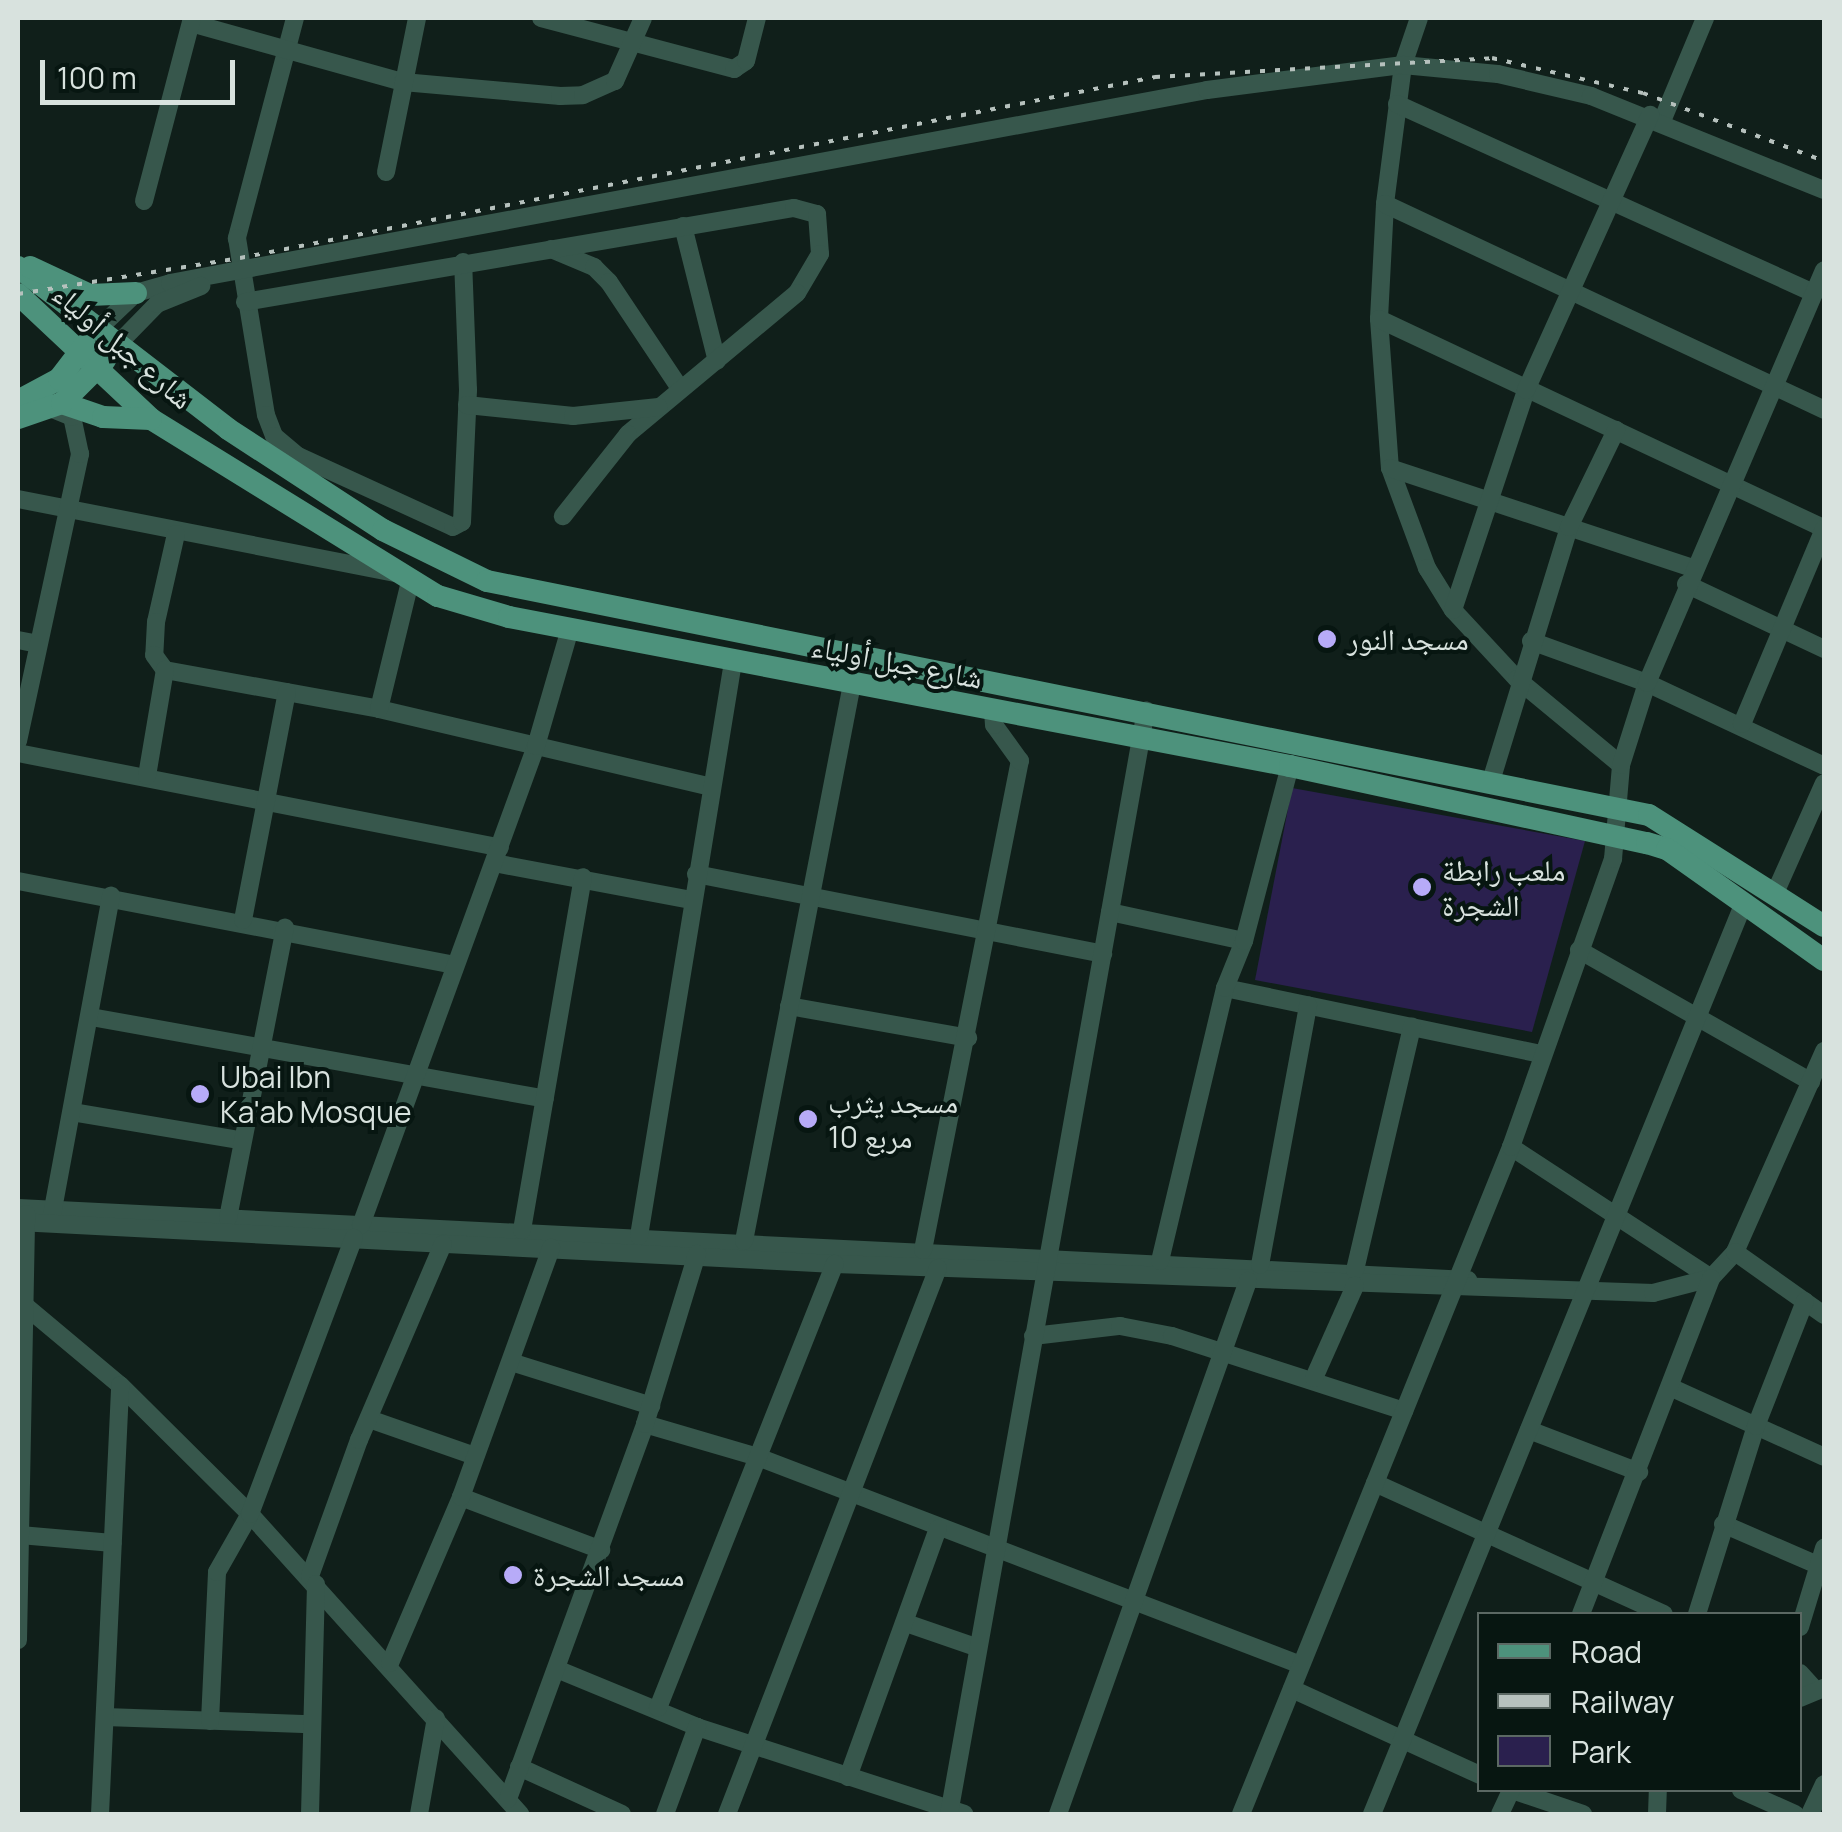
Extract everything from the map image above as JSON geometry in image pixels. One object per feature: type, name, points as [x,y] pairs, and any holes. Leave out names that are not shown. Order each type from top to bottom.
[{"type":"main road","points":[[18,263],[90,294],[136,293]]},
{"type":"main road","name":"شارع جبل أولياء","points":[[18,263],[116,345],[383,530],[487,581],[1615,807],[1657,818],[1824,926]]},
{"type":"main road","name":"شارع جبل أولياء","points":[[18,294],[96,371],[152,419],[406,578],[465,606],[733,662],[1290,766],[1667,849],[1824,960]]},
{"type":"main road","points":[[49,321],[57,359],[54,400]]},
{"type":"main road","points":[[54,400],[78,354],[97,330]]},
{"type":"main road","points":[[18,418],[54,400],[96,371],[116,345]]},
{"type":"main road","points":[[18,402],[54,400],[102,418],[152,419]]},
{"type":"street","points":[[294,18],[240,223],[238,272],[274,436],[298,456],[454,527],[462,522],[468,405],[463,262]]},
{"type":"street","points":[[386,172],[417,18]]},
{"type":"street","points":[[540,18],[741,68],[757,18]]},
{"type":"street","points":[[144,201],[191,20],[285,51],[403,82],[583,96],[615,80],[636,42],[643,18]]},
{"type":"street","points":[[1453,610],[1526,390],[1567,292],[1705,18]]},
{"type":"street","points":[[1417,19],[1396,104],[1385,204],[1379,320],[1390,468],[1427,568],[1453,610],[1517,679],[1621,765]]},
{"type":"street","points":[[97,330],[136,293],[238,272],[1207,90],[1403,65],[1498,74],[1656,118],[1824,190]]},
{"type":"street","points":[[1241,1814],[1459,1285],[1511,1147],[1617,836],[1615,807],[1621,765],[1647,683],[1730,483],[1820,282],[1610,200],[1396,104]]},
{"type":"street","points":[[1385,204],[1824,410]]},
{"type":"street","points":[[245,302],[794,208],[816,214],[822,225],[820,254],[797,293],[659,406],[607,457],[563,516]]},
{"type":"street","points":[[684,226],[717,361]]},
{"type":"street","points":[[548,248],[594,267],[610,282],[679,388]]},
{"type":"street","points":[[116,345],[157,304],[238,272]]},
{"type":"street","points":[[1379,320],[1824,529],[1742,724]]},
{"type":"street","points":[[18,741],[70,510],[79,428],[54,400]]},
{"type":"street","points":[[468,405],[574,416],[659,406]]},
{"type":"street","points":[[1491,780],[1517,679],[1570,526],[1616,430]]},
{"type":"street","points":[[1390,468],[1570,526],[1690,576],[1782,630],[1824,649]]},
{"type":"street","points":[[18,499],[406,578],[379,709]]},
{"type":"street","points":[[176,534],[156,622],[154,655],[165,670],[379,709],[711,787]]},
{"type":"street","points":[[210,1721],[213,1590],[222,1561],[250,1514],[358,1232],[536,746],[570,629]]},
{"type":"street","points":[[18,640],[38,644]]},
{"type":"street","points":[[1531,641],[1647,683],[1742,724],[1824,766]]},
{"type":"street","points":[[639,1236],[733,662]]},
{"type":"street","points":[[148,776],[165,670]]},
{"type":"street","points":[[744,1241],[852,684]]},
{"type":"street","points":[[243,920],[269,801],[286,692]]},
{"type":"street","points":[[559,1670],[697,1727],[954,1813],[978,1648],[1146,710]]},
{"type":"street","points":[[922,1250],[968,1038],[1020,761],[994,725],[994,711]]},
{"type":"street","points":[[18,754],[269,801],[691,900]]},
{"type":"street","points":[[1160,1261],[1225,988],[1244,941],[1290,766]]},
{"type":"street","points":[[1775,892],[1824,783]]},
{"type":"street","points":[[696,874],[1102,954]]},
{"type":"street","points":[[522,1230],[583,877]]},
{"type":"street","points":[[18,882],[243,920],[454,965]]},
{"type":"street","points":[[51,1216],[111,896]]},
{"type":"street","points":[[1372,1814],[1742,905]]},
{"type":"street","points":[[1110,912],[1244,941]]},
{"type":"street","points":[[228,1218],[258,1045],[285,928]]},
{"type":"street","points":[[1579,950],[1811,1082]]},
{"type":"street","points":[[1225,988],[1542,1054]]},
{"type":"street","points":[[1260,1266],[1308,1004]]},
{"type":"street","points":[[789,1006],[968,1038]]},
{"type":"street","points":[[91,1018],[258,1045],[412,1080],[545,1099]]},
{"type":"street","points":[[1314,1378],[1355,1278],[1412,1027]]},
{"type":"street","points":[[1582,1612],[1711,1278],[1735,1252],[1824,1051]]},
{"type":"street","points":[[72,1112],[240,1140]]},
{"type":"street","points":[[1511,1147],[1711,1278]]},
{"type":"street","points":[[18,1640],[22,1215],[358,1232],[522,1230],[922,1250],[1248,1281],[1355,1278]]},
{"type":"street","points":[[51,1216],[228,1218],[443,1244],[938,1268],[1160,1261],[1260,1266],[1502,1289],[1653,1292],[1711,1278]]},
{"type":"street","points":[[310,1814],[313,1580],[443,1244]]},
{"type":"street","points":[[390,1663],[460,1498],[550,1248]]},
{"type":"street","points":[[1698,1612],[1756,1426],[1818,1306],[1735,1252]]},
{"type":"street","points":[[508,1799],[559,1670],[648,1415],[697,1254]]},
{"type":"street","points":[[658,1708],[835,1264]]},
{"type":"street","points":[[727,1814],[750,1746],[938,1268]]},
{"type":"street","points":[[1058,1814],[1248,1281]]},
{"type":"street","points":[[24,1304],[120,1385],[250,1514],[390,1663],[520,1814]]},
{"type":"street","points":[[1033,1336],[1120,1326],[1225,1349],[1404,1411]]},
{"type":"street","points":[[510,1362],[1301,1665]]},
{"type":"street","points":[[100,1814],[120,1385]]},
{"type":"street","points":[[1670,1387],[1824,1457]]},
{"type":"street","points":[[372,1420],[476,1456]]},
{"type":"street","points":[[1529,1430],[1639,1472]]},
{"type":"street","points":[[1375,1482],[1487,1528],[1660,1612]]},
{"type":"street","points":[[460,1498],[601,1550]]},
{"type":"street","points":[[1723,1524],[1823,1561],[1802,1621]]},
{"type":"street","points":[[848,1777],[938,1529]]},
{"type":"street","points":[[20,1535],[113,1543]]},
{"type":"street","points":[[906,1623],[978,1648]]},
{"type":"street","points":[[1292,1690],[1477,1774]]},
{"type":"street","points":[[105,1717],[310,1724]]},
{"type":"street","points":[[420,1814],[436,1718]]},
{"type":"street","points":[[665,1814],[697,1727]]},
{"type":"street","points":[[519,1768],[622,1814]]},
{"type":"street","points":[[1810,1814],[1824,1784]]},
{"type":"street","points":[[1517,1792],[1584,1814]]},
{"type":"street","points":[[1745,1792],[1795,1814]]},
{"type":"green space","name":"ملعب رابطة الشجرة","points":[[1292,788],[1585,841],[1532,1032],[1255,980]]},
{"type":"railway","points":[[18,294],[240,258],[1155,77],[1492,58],[1643,93],[1824,161]]},
{"type":"place","name":"مسجد النور","points":[[1327,639]]},
{"type":"place","name":"ملعب رابطة الشجرة","points":[[1422,887]]},
{"type":"place","name":"Ubai Ibn Ka'ab Mosque","points":[[200,1094]]},
{"type":"place","name":"مسجد يثرب مربع 10","points":[[808,1119]]},
{"type":"place","name":"مسجد الشجرة","points":[[513,1575]]}]
